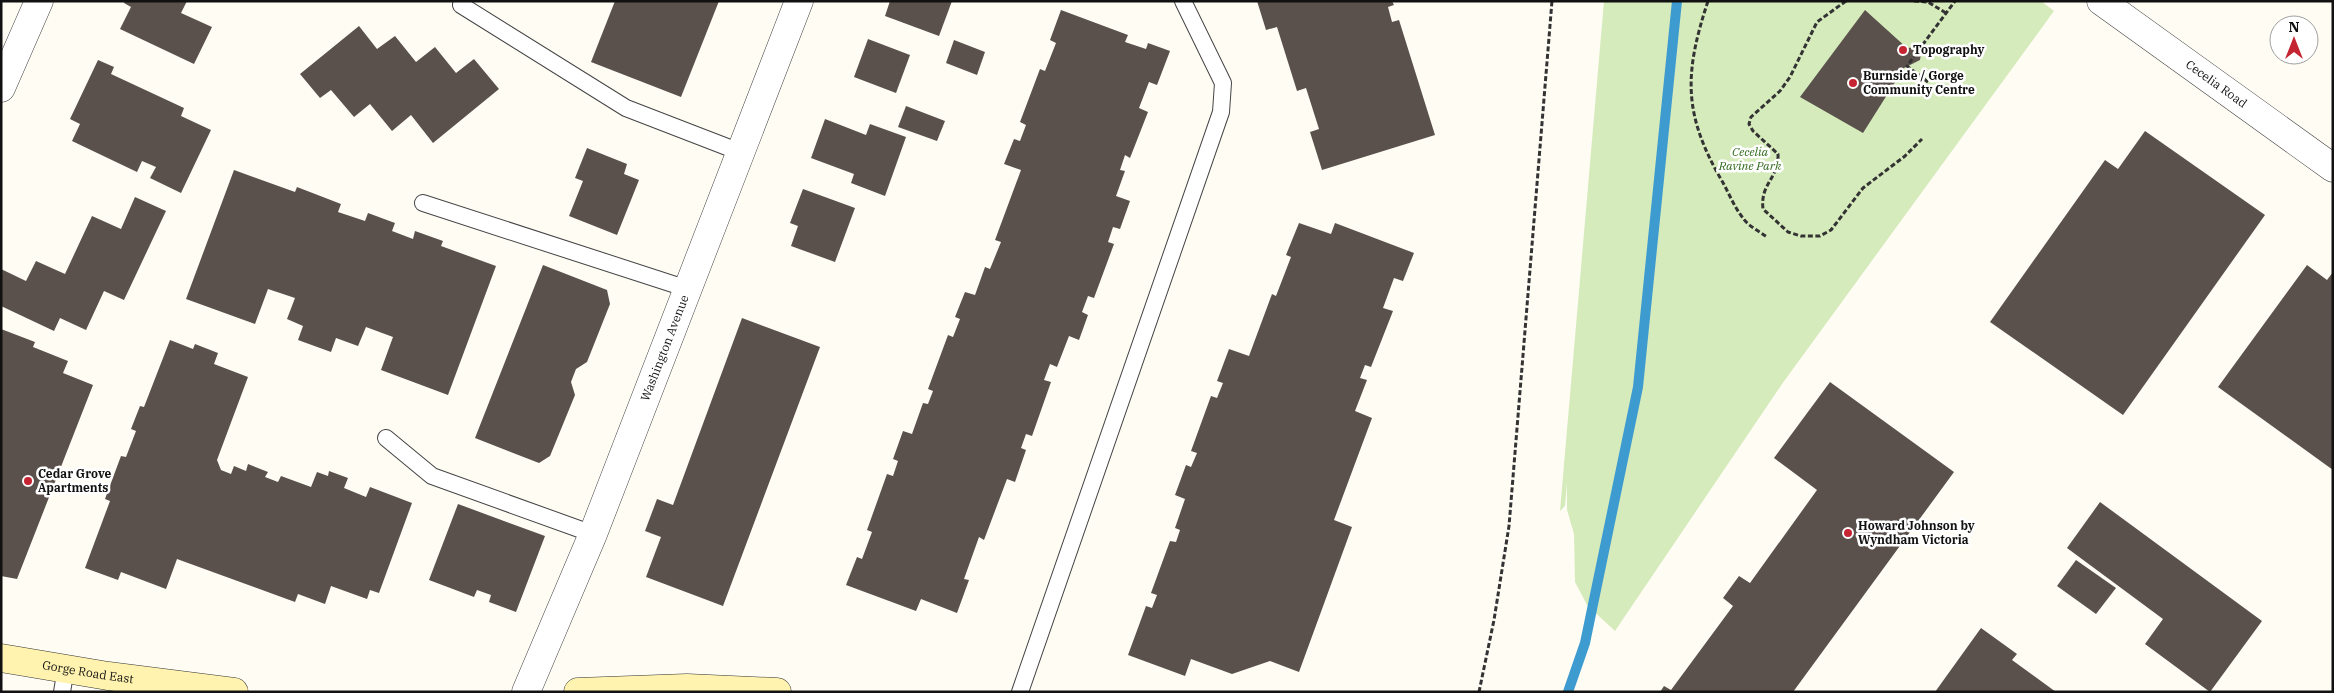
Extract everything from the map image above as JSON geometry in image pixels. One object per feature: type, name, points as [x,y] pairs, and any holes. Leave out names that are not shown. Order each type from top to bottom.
[{"type":"main road","name":"Gorge Road East","points":[[1,658],[64,680],[234,692]]},
{"type":"main road","points":[[578,692],[687,688],[778,692]]},
{"type":"street","points":[[1,88],[39,1]]},
{"type":"street","name":"Washington Avenue","points":[[526,692],[592,534],[799,1]]},
{"type":"street","name":"Cecelia Road","points":[[2101,1],[2333,168]]},
{"type":"lane","points":[[1020,692],[1221,112],[1223,83],[1183,1]]},
{"type":"lane","points":[[461,4],[626,108],[740,152]]},
{"type":"lane","points":[[423,203],[688,289]]},
{"type":"lane","points":[[386,438],[432,476],[592,534]]},
{"type":"path","points":[[1479,692],[1494,620],[1509,526],[1552,1]]},
{"type":"path","points":[[1708,1],[1694,41],[1691,73],[1692,111],[1706,154],[1743,219],[1767,237]]},
{"type":"path","points":[[1846,1],[1817,22],[1785,84],[1770,102],[1751,117],[1749,124],[1753,131],[1778,154],[1775,173],[1762,196],[1763,209],[1788,232],[1801,236],[1820,236],[1831,230],[1863,188],[1906,156],[1922,139]]},
{"type":"path","points":[[1914,1],[1928,2],[1946,13]]},
{"type":"path","points":[[1928,82],[1907,66],[1955,1]]},
{"type":"green space","name":"Cecelia Ravine Park","points":[[1604,1],[2041,1],[2054,11],[1782,384],[1615,631],[1587,605],[1575,582],[1574,534],[1567,510],[1567,483],[1565,506],[1560,511]]},
{"type":"building","points":[[125,1],[187,1],[181,13],[212,27],[194,64],[120,29],[131,7],[124,3]]},
{"type":"building","points":[[615,1],[719,1],[681,97],[591,62]]},
{"type":"building","points":[[890,1],[952,1],[939,36],[885,16]]},
{"type":"building","points":[[1257,1],[1392,1],[1394,5],[1388,7],[1392,22],[1399,20],[1435,135],[1322,170],[1310,132],[1319,129],[1306,88],[1297,91],[1277,27],[1266,30]]},
{"type":"building","points":[[1061,10],[1128,35],[1125,42],[1146,49],[1148,43],[1170,51],[1157,85],[1149,82],[1139,108],[1148,112],[1130,158],[1125,155],[1120,170],[1125,171],[1116,196],[1130,201],[1120,229],[1113,227],[1108,242],[1114,244],[1094,298],[1088,296],[1082,312],[1088,315],[1079,340],[1069,336],[1057,367],[1050,364],[1044,380],[1051,382],[1032,436],[1026,434],[1021,448],[1026,450],[1015,482],[1007,479],[984,540],[979,537],[964,579],[969,580],[957,613],[921,599],[916,611],[846,585],[857,557],[862,559],[872,532],[867,530],[887,474],[893,476],[898,461],[893,459],[903,431],[912,434],[923,403],[928,404],[933,391],[928,389],[948,335],[953,337],[960,319],[955,317],[965,292],[975,295],[985,267],[990,269],[1001,242],[995,240],[1021,170],[1004,164],[1014,139],[1020,141],[1026,125],[1020,122],[1040,69],[1045,71],[1056,43],[1050,40]]},
{"type":"building","name":"Burnside / Gorge Community Centre","points":[[1865,10],[1907,48],[1917,47],[1921,53],[1920,60],[1904,68],[1863,133],[1800,97]]},
{"type":"building","points":[[359,26],[377,49],[395,36],[416,62],[435,47],[456,73],[474,59],[499,89],[433,143],[411,115],[392,131],[370,104],[354,117],[331,90],[320,98],[300,74]]},
{"type":"building","points":[[868,39],[910,55],[896,93],[854,77]]},
{"type":"building","points":[[954,40],[985,52],[977,75],[946,63]]},
{"type":"building","points":[[98,60],[114,67],[111,74],[184,108],[181,116],[211,130],[181,193],[150,178],[156,167],[142,161],[137,172],[72,141],[80,124],[70,119]]},
{"type":"building","points":[[906,106],[945,121],[937,141],[898,127]]},
{"type":"building","points":[[825,119],[866,135],[870,124],[906,137],[885,196],[851,183],[854,174],[811,158]]},
{"type":"building","points":[[2145,131],[2265,215],[2123,415],[1990,322],[2105,160],[2118,169]]},
{"type":"building","points":[[587,148],[627,164],[624,174],[639,180],[617,235],[569,216],[583,181],[575,178]]},
{"type":"building","points":[[234,170],[295,192],[297,187],[341,204],[338,212],[365,221],[368,213],[395,223],[392,231],[413,239],[415,231],[443,241],[441,246],[496,266],[448,395],[381,370],[393,337],[366,327],[358,346],[336,338],[331,352],[298,340],[303,326],[287,319],[295,298],[268,289],[255,324],[186,299]]},
{"type":"building","points":[[803,189],[855,208],[835,262],[791,246],[798,226],[790,223]]},
{"type":"building","points":[[135,197],[166,211],[124,300],[104,291],[86,330],[60,318],[54,331],[1,306],[1,269],[26,281],[36,261],[65,274],[92,216],[121,229]]},
{"type":"building","points":[[1299,223],[1331,234],[1335,223],[1414,253],[1403,281],[1394,278],[1383,308],[1393,311],[1371,367],[1365,365],[1360,378],[1367,380],[1355,411],[1372,418],[1334,520],[1352,527],[1299,672],[1270,661],[1232,674],[1191,659],[1185,676],[1128,655],[1146,606],[1152,608],[1157,595],[1151,593],[1170,541],[1176,542],[1180,530],[1175,528],[1185,499],[1175,495],[1186,465],[1191,467],[1197,453],[1191,451],[1211,396],[1217,398],[1223,383],[1217,381],[1229,349],[1249,356],[1272,294],[1276,296],[1291,257],[1286,255]]},
{"type":"building","points":[[543,265],[607,290],[610,304],[587,362],[576,369],[571,382],[575,395],[550,456],[539,463],[475,438]]},
{"type":"building","points":[[2307,265],[2327,280],[2333,272],[2333,470],[2218,387]]},
{"type":"building","points":[[742,318],[820,347],[723,606],[646,577],[661,537],[645,531],[657,499],[673,505]]},
{"type":"building","name":"Cedar Grove Apartments","points":[[1,329],[35,342],[33,347],[68,361],[63,373],[93,385],[17,579],[1,576]]},
{"type":"building","points":[[170,340],[193,349],[195,344],[218,353],[214,364],[248,377],[217,460],[221,470],[231,474],[234,466],[246,471],[248,464],[268,472],[265,477],[278,482],[281,476],[311,487],[317,472],[328,476],[329,471],[348,478],[344,488],[366,497],[370,487],[412,503],[379,593],[370,590],[367,599],[331,586],[325,604],[298,594],[295,602],[177,559],[166,589],[121,572],[118,580],[85,568],[110,501],[105,499],[121,456],[126,457],[136,431],[131,429],[140,406],[144,407]]},
{"type":"building","name":"Howard Johnson by Wyndham Victoria","points":[[1830,382],[1954,472],[1793,692],[1660,692],[1664,686],[1671,690],[1733,606],[1723,598],[1739,576],[1750,583],[1817,490],[1774,458]]},
{"type":"building","points":[[2100,502],[2262,621],[2210,692],[2145,644],[2163,619],[2067,548]]},
{"type":"building","points":[[458,504],[545,536],[516,612],[489,602],[491,595],[477,590],[474,597],[429,580]]},
{"type":"building","points":[[2076,560],[2116,588],[2096,614],[2057,586]]},
{"type":"building","points":[[1981,628],[2017,654],[2012,660],[2056,692],[1935,692]]},
{"type":"waterway","points":[[1568,692],[1585,643],[1638,387],[1677,1]]},
{"type":"place","name":"Topography","points":[[1903,50]]},
{"type":"place","name":"Burnside / Gorge Community Centre","points":[[1853,83]]},
{"type":"place","name":"Cedar Grove Apartments","points":[[28,481]]},
{"type":"place","name":"Howard Johnson by Wyndham Victoria","points":[[1848,533]]}]
